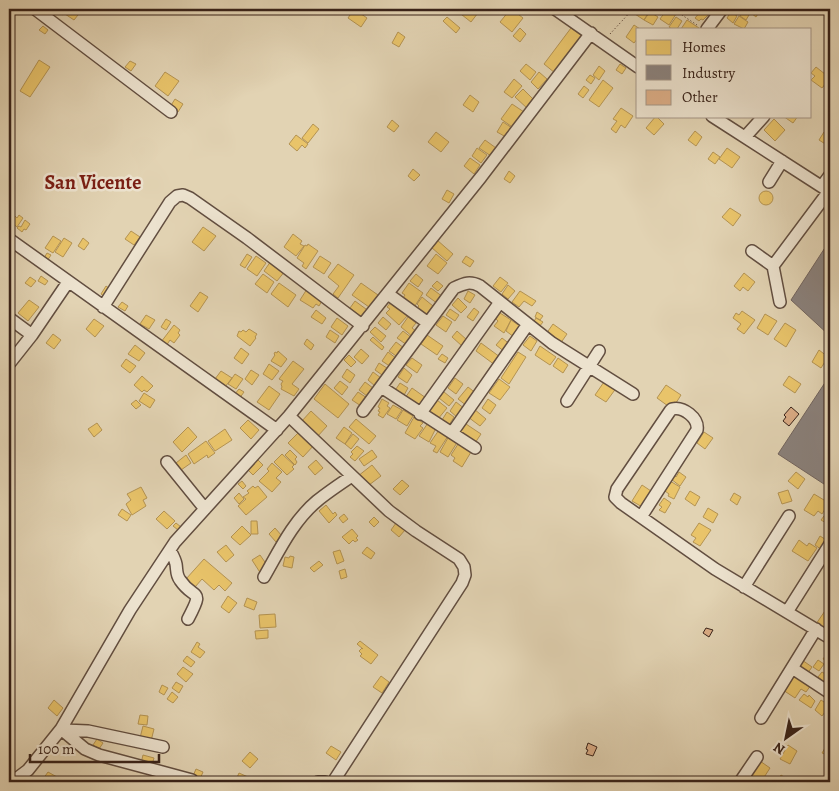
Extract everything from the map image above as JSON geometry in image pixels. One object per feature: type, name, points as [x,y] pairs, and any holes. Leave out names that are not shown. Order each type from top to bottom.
[{"type":"street","points":[[35,9],[171,112]]},
{"type":"street","points":[[555,9],[636,66]]},
{"type":"street","points":[[708,28],[722,9]]},
{"type":"street","points":[[12,782],[28,770],[63,730],[130,610],[170,550],[205,508],[277,430],[363,326],[533,110],[591,33]]},
{"type":"street","points":[[715,118],[827,190]]},
{"type":"street","points":[[745,137],[762,118]]},
{"type":"street","points":[[769,182],[782,161]]},
{"type":"street","points":[[773,266],[827,190],[830,176]]},
{"type":"street","points":[[104,307],[170,202],[177,196],[183,195],[203,206],[247,238],[363,326]]},
{"type":"street","points":[[9,239],[277,430]]},
{"type":"street","points":[[752,251],[773,266],[780,302]]},
{"type":"street","points":[[9,364],[32,335],[68,282]]},
{"type":"street","points":[[363,411],[454,288],[472,282],[480,286],[552,343],[633,394]]},
{"type":"street","points":[[388,294],[428,323]]},
{"type":"street","points":[[420,414],[500,302]]},
{"type":"street","points":[[9,318],[32,335]]},
{"type":"street","points":[[452,433],[528,324]]},
{"type":"street","points":[[567,401],[599,351]]},
{"type":"street","points":[[381,388],[475,448]]},
{"type":"street","points":[[641,517],[697,430],[698,425],[693,418],[678,408],[670,411],[615,493],[617,500],[641,517],[701,559],[744,587],[829,635]]},
{"type":"street","points":[[289,416],[389,511],[459,559],[464,567],[465,575],[462,583],[333,782]]},
{"type":"street","points":[[167,462],[205,508]]},
{"type":"street","points":[[264,577],[281,548],[307,511],[317,500],[352,476]]},
{"type":"street","points":[[744,587],[789,516]]},
{"type":"street","points":[[787,612],[830,544]]},
{"type":"street","points":[[170,550],[176,563],[177,576],[197,597],[197,603],[188,619]]},
{"type":"street","points":[[761,718],[816,629]]},
{"type":"street","points":[[792,668],[830,694]]},
{"type":"street","points":[[63,730],[107,735],[163,747]]},
{"type":"street","points":[[63,730],[85,749],[99,755],[192,780]]},
{"type":"street","points":[[740,782],[757,757]]},
{"type":"street","points":[[318,782],[325,782]]},
{"type":"path","points":[[603,42],[633,9]]},
{"type":"path","points":[[673,9],[700,28]]},
{"type":"building: Homes","points":[[55,9],[68,9],[63,15]]},
{"type":"building: Homes","points":[[69,9],[82,10],[74,20],[65,14]]},
{"type":"building: Homes","points":[[354,9],[367,18],[361,27],[348,18]]},
{"type":"building: Homes","points":[[459,9],[481,9],[471,22],[457,11]]},
{"type":"building: Homes","points":[[638,9],[647,15],[644,20],[635,14]]},
{"type":"building: Homes","points":[[640,9],[648,9],[650,10],[648,14]]},
{"type":"building: Homes","points":[[650,9],[665,9],[661,15]]},
{"type":"building: Homes","points":[[667,9],[676,14],[669,25],[660,19]]},
{"type":"building: Homes","points":[[730,9],[743,9],[739,15]]},
{"type":"building: Homes","points":[[746,9],[761,9],[756,17]]},
{"type":"building: Homes","points":[[702,10],[708,15],[699,21],[695,18]]},
{"type":"building: Homes","points":[[744,10],[749,15],[746,20],[740,16]]},
{"type":"building: Homes","points":[[509,11],[511,13],[514,11],[523,18],[512,32],[500,22]]},
{"type":"building: Homes","points":[[650,12],[658,17],[653,25],[644,20]]},
{"type":"building: Homes","points":[[731,12],[737,16],[733,23],[727,18]]},
{"type":"building: Homes","points":[[739,16],[748,22],[745,28],[734,24]]},
{"type":"building: Homes","points":[[447,17],[460,28],[456,33],[443,21]]},
{"type":"building: Homes","points":[[676,17],[682,21],[678,28],[669,27]]},
{"type":"building: Homes","points":[[687,20],[699,28],[682,28]]},
{"type":"building: Homes","points":[[634,25],[638,28],[636,28],[636,40],[634,43],[626,37]]},
{"type":"building: Homes","points":[[43,26],[48,30],[45,34],[39,30]]},
{"type":"building: Homes","points":[[520,28],[526,34],[520,42],[513,36]]},
{"type":"building: Homes","points":[[571,28],[583,37],[555,73],[544,64]]},
{"type":"building: Homes","points":[[398,32],[405,37],[399,47],[392,43]]},
{"type":"building: Homes","points":[[39,60],[50,67],[30,97],[20,91]]},
{"type":"building: Homes","points":[[130,61],[136,64],[131,71],[125,67]]},
{"type":"building: Homes","points":[[526,64],[536,72],[530,80],[520,71]]},
{"type":"building: Homes","points":[[620,64],[626,68],[622,74],[616,70]]},
{"type":"building: Homes","points":[[599,66],[605,71],[599,80],[593,75]]},
{"type":"building: Homes","points":[[816,67],[830,78],[822,88],[812,81],[815,76],[812,72]]},
{"type":"building: Homes","points":[[165,72],[179,81],[168,96],[155,86]]},
{"type":"building: Homes","points":[[539,72],[547,79],[538,89],[531,82]]},
{"type":"building: Homes","points":[[590,75],[595,78],[591,84],[586,80]]},
{"type":"building: Homes","points":[[514,79],[522,86],[512,98],[504,92]]},
{"type":"building: Homes","points":[[603,80],[613,88],[599,107],[589,100]]},
{"type":"building: Homes","points":[[584,86],[589,90],[583,98],[578,94]]},
{"type":"building: Homes","points":[[523,89],[533,99],[531,101],[534,103],[528,109],[515,97]]},
{"type":"building: Homes","points":[[470,95],[479,102],[473,112],[463,105]]},
{"type":"building: Homes","points":[[175,99],[183,104],[178,112],[170,107]]},
{"type":"building: Homes","points":[[512,104],[527,114],[515,129],[501,119]]},
{"type":"building: Homes","points":[[621,108],[633,116],[625,128],[621,125],[616,133],[611,129],[617,121],[613,119]]},
{"type":"building: Homes","points":[[654,118],[658,118],[664,124],[654,135],[646,128]]},
{"type":"building: Homes","points":[[786,118],[797,118],[793,123]]},
{"type":"building: Homes","points":[[774,119],[785,130],[775,141],[764,130]]},
{"type":"building: Homes","points":[[392,120],[399,126],[394,132],[387,127]]},
{"type":"building: Homes","points":[[503,122],[512,128],[506,137],[497,132]]},
{"type":"building: Homes","points":[[313,124],[319,129],[308,143],[302,138]]},
{"type":"building: Homes","points":[[830,130],[830,147],[819,140],[824,132],[828,134]]},
{"type":"building: Homes","points":[[695,131],[702,137],[696,146],[688,140]]},
{"type":"building: Homes","points":[[436,132],[449,142],[441,152],[428,142]]},
{"type":"building: Homes","points":[[296,135],[308,144],[305,148],[302,145],[297,151],[289,144]]},
{"type":"building: Homes","points":[[485,140],[496,148],[491,156],[479,148]]},
{"type":"building: Homes","points":[[477,148],[487,155],[481,163],[472,156]]},
{"type":"building: Homes","points":[[727,148],[740,157],[732,168],[719,159]]},
{"type":"building: Homes","points":[[713,152],[720,157],[715,164],[708,159]]},
{"type":"building: Homes","points":[[470,158],[480,165],[474,174],[464,166]]},
{"type":"building: Homes","points":[[413,169],[420,175],[414,181],[408,176]]},
{"type":"building: Homes","points":[[509,171],[515,176],[510,183],[504,179]]},
{"type":"building: Homes","points":[[447,190],[454,194],[449,203],[442,199]]},
{"type":"building: Homes","points":[[763,191],[769,191],[773,198],[769,205],[763,205],[759,201],[759,195]]},
{"type":"building: Homes","points":[[730,208],[741,215],[733,226],[722,217]]},
{"type":"building: Homes","points":[[19,215],[23,218],[17,227],[11,222],[15,216],[17,218]]},
{"type":"building: Homes","points":[[25,220],[30,224],[22,232],[17,228],[21,227]]},
{"type":"building: Homes","points":[[203,227],[216,236],[204,251],[192,242]]},
{"type":"building: Homes","points":[[131,231],[140,237],[134,245],[125,239]]},
{"type":"building: Homes","points":[[293,234],[302,241],[300,244],[304,246],[296,256],[284,247]]},
{"type":"building: Homes","points":[[53,236],[61,241],[53,253],[45,248]]},
{"type":"building: Homes","points":[[64,238],[72,243],[63,257],[55,252]]},
{"type":"building: Homes","points":[[83,238],[89,243],[84,250],[78,246]]},
{"type":"building: Homes","points":[[437,240],[453,254],[447,261],[431,247]]},
{"type":"building: Homes","points":[[308,244],[318,251],[306,269],[302,266],[304,263],[297,258],[305,245],[307,246]]},
{"type":"building: Homes","points":[[47,253],[51,255],[47,261],[44,258]]},
{"type":"building: Homes","points":[[247,254],[252,257],[245,268],[240,265]]},
{"type":"building: Homes","points":[[436,254],[447,263],[438,274],[427,266]]},
{"type":"building: Homes","points":[[256,256],[266,263],[257,276],[247,269]]},
{"type":"building: Homes","points":[[320,256],[331,263],[324,274],[313,267]]},
{"type":"building: Homes","points":[[466,256],[474,261],[470,267],[462,262]]},
{"type":"building: Homes","points":[[271,261],[285,271],[277,281],[264,271]]},
{"type":"building: Homes","points":[[338,264],[354,275],[338,298],[333,294],[339,286],[328,277]]},
{"type":"building: Homes","points":[[744,273],[755,282],[748,291],[743,287],[740,291],[734,286]]},
{"type":"building: Homes","points":[[263,274],[274,282],[267,293],[255,284]]},
{"type":"building: Homes","points":[[416,274],[423,280],[418,287],[410,281]]},
{"type":"building: Homes","points":[[41,276],[48,281],[45,285],[38,281]]},
{"type":"building: Homes","points":[[30,277],[36,281],[31,287],[25,283]]},
{"type":"building: Homes","points":[[500,277],[508,283],[501,292],[493,286]]},
{"type":"building: Homes","points":[[437,281],[443,286],[438,291],[432,286]]},
{"type":"building: Homes","points":[[279,283],[296,295],[288,307],[271,294]]},
{"type":"building: Homes","points":[[361,283],[378,295],[369,307],[352,295]]},
{"type":"building: Homes","points":[[409,283],[423,293],[415,306],[403,298],[405,295],[402,293]]},
{"type":"building: Homes","points":[[508,285],[515,291],[508,299],[502,294]]},
{"type":"building: Homes","points":[[106,286],[110,289],[105,297],[101,294]]},
{"type":"building: Homes","points":[[431,288],[443,297],[438,304],[426,295]]},
{"type":"building: Homes","points":[[307,289],[323,299],[319,306],[316,304],[313,308],[300,300]]},
{"type":"building: Homes","points":[[468,291],[475,295],[470,303],[464,299]]},
{"type":"building: Homes","points":[[520,291],[536,301],[532,306],[524,301],[519,307],[512,302]]},
{"type":"building: Homes","points":[[200,292],[208,297],[198,312],[190,306]]},
{"type":"building: Homes","points":[[422,297],[433,306],[425,316],[416,309]]},
{"type":"building: Homes","points":[[458,298],[467,307],[461,313],[452,305]]},
{"type":"building: Homes","points":[[29,300],[39,307],[28,321],[18,313]]},
{"type":"building: Homes","points":[[355,301],[370,312],[365,319],[350,308]]},
{"type":"building: Homes","points":[[392,301],[408,315],[399,325],[386,313],[390,309],[387,307]]},
{"type":"building: Homes","points":[[122,302],[128,306],[125,311],[118,307]]},
{"type":"building: Homes","points":[[474,308],[479,312],[473,321],[467,317]]},
{"type":"building: Homes","points":[[450,309],[459,315],[455,321],[446,315]]},
{"type":"building: Homes","points":[[316,310],[326,318],[322,324],[311,317]]},
{"type":"building: Homes","points":[[742,311],[755,320],[744,334],[737,329],[741,324],[733,318],[736,313],[739,315]]},
{"type":"building: Homes","points":[[537,312],[543,316],[540,320],[535,317]]},
{"type":"building: Homes","points":[[500,313],[511,320],[504,333],[494,326],[498,321],[496,319]]},
{"type":"building: Homes","points":[[765,314],[777,321],[768,335],[757,328]]},
{"type":"building: Homes","points":[[146,315],[155,320],[149,329],[140,324]]},
{"type":"building: Homes","points":[[443,316],[452,322],[446,332],[436,325]]},
{"type":"building: Homes","points":[[383,317],[391,324],[386,330],[378,323]]},
{"type":"building: Homes","points":[[408,317],[416,323],[412,328],[417,332],[413,337],[401,327]]},
{"type":"building: Homes","points":[[337,318],[348,326],[342,335],[331,327]]},
{"type":"building: Homes","points":[[536,318],[543,322],[539,327],[533,323]]},
{"type":"building: Homes","points":[[94,319],[104,326],[95,337],[86,329]]},
{"type":"building: Homes","points":[[166,319],[171,322],[166,330],[161,327]]},
{"type":"building: Homes","points":[[511,320],[521,327],[514,337],[506,331]]},
{"type":"building: Homes","points":[[785,323],[796,330],[786,347],[774,339]]},
{"type":"building: Homes","points":[[553,324],[567,334],[560,344],[546,334]]},
{"type":"building: Homes","points":[[174,325],[180,330],[178,333],[180,335],[174,343],[170,340],[166,346],[161,342]]},
{"type":"building: Homes","points":[[375,327],[386,336],[381,342],[370,332]]},
{"type":"building: Homes","points":[[249,329],[257,334],[250,346],[237,336],[239,331],[243,330],[246,332]]},
{"type":"building: Homes","points":[[330,330],[339,336],[335,343],[326,337]]},
{"type":"building: Homes","points":[[403,331],[412,338],[407,345],[397,338]]},
{"type":"building: Homes","points":[[457,331],[467,340],[462,346],[452,337]]},
{"type":"building: Homes","points":[[53,334],[61,340],[54,349],[46,343]]},
{"type":"building: Homes","points":[[427,335],[443,346],[437,355],[421,344]]},
{"type":"building: Homes","points":[[530,336],[537,341],[531,351],[523,345]]},
{"type":"building: Homes","points":[[373,337],[384,347],[382,350],[370,340]]},
{"type":"building: Homes","points":[[502,338],[511,345],[505,352],[496,345]]},
{"type":"building: Homes","points":[[307,339],[314,345],[311,350],[304,344]]},
{"type":"building: Homes","points":[[396,342],[404,348],[399,358],[389,351]]},
{"type":"building: Homes","points":[[481,343],[500,357],[495,365],[476,351]]},
{"type":"building: Homes","points":[[135,345],[145,353],[139,361],[128,354]]},
{"type":"building: Homes","points":[[540,346],[556,357],[550,365],[535,355]]},
{"type":"building: Homes","points":[[241,348],[249,354],[242,364],[234,358]]},
{"type":"building: Homes","points":[[361,349],[369,356],[362,364],[354,357]]},
{"type":"building: Homes","points":[[819,350],[828,357],[821,368],[812,362]]},
{"type":"building: Homes","points":[[278,351],[287,359],[281,367],[271,361],[275,352],[277,353]]},
{"type":"building: Homes","points":[[388,352],[397,359],[391,367],[382,361]]},
{"type":"building: Homes","points":[[518,352],[526,357],[509,384],[501,378]]},
{"type":"building: Homes","points":[[442,354],[448,358],[445,363],[438,359]]},
{"type":"building: Homes","points":[[349,355],[356,362],[351,367],[344,360]]},
{"type":"building: Homes","points":[[412,358],[422,365],[417,373],[406,365]]},
{"type":"building: Homes","points":[[558,358],[568,365],[563,373],[553,366]]},
{"type":"building: Homes","points":[[126,359],[136,366],[130,373],[121,366]]},
{"type":"building: Homes","points":[[293,361],[304,369],[292,384],[299,389],[294,396],[281,389],[283,381],[279,379]]},
{"type":"building: Homes","points":[[379,363],[390,370],[385,377],[375,370]]},
{"type":"building: Homes","points":[[269,364],[279,371],[272,380],[263,374]]},
{"type":"building: Homes","points":[[404,368],[412,375],[407,383],[398,377]]},
{"type":"building: Homes","points":[[347,369],[355,375],[350,383],[342,377]]},
{"type":"building: Homes","points":[[251,370],[259,375],[252,385],[245,379]]},
{"type":"building: Homes","points":[[221,371],[232,378],[225,387],[215,379]]},
{"type":"building: Homes","points":[[373,372],[381,378],[375,386],[368,380]]},
{"type":"building: Homes","points":[[235,374],[243,379],[236,389],[228,384]]},
{"type":"building: Homes","points":[[142,376],[153,386],[147,392],[144,390],[142,392],[134,385]]},
{"type":"building: Homes","points":[[789,376],[801,384],[795,393],[783,385]]},
{"type":"building: Homes","points":[[455,378],[463,384],[456,394],[448,388]]},
{"type":"building: Homes","points":[[499,379],[510,387],[500,400],[489,393]]},
{"type":"building: Homes","points":[[606,379],[617,387],[606,402],[595,395]]},
{"type":"building: Homes","points":[[340,381],[348,387],[342,395],[334,388]]},
{"type":"building: Homes","points":[[365,382],[373,388],[367,396],[359,390]]},
{"type":"building: Homes","points":[[400,383],[408,388],[403,397],[394,392]]},
{"type":"building: Homes","points":[[325,384],[349,404],[338,418],[314,399]]},
{"type":"building: Homes","points":[[666,385],[681,395],[676,403],[674,402],[672,405],[669,403],[668,406],[657,398]]},
{"type":"building: Homes","points":[[269,386],[280,394],[269,410],[257,402]]},
{"type":"building: Homes","points":[[468,387],[477,394],[467,406],[458,399]]},
{"type":"building: Homes","points":[[412,388],[426,398],[418,408],[405,398]]},
{"type":"building: Homes","points":[[239,389],[244,392],[239,399],[234,395]]},
{"type":"building: Homes","points":[[358,392],[367,398],[361,406],[352,400]]},
{"type":"building: Homes","points":[[444,392],[454,400],[449,406],[439,398]]},
{"type":"building: Homes","points":[[144,393],[155,400],[150,408],[139,401]]},
{"type":"building: Homes","points":[[382,399],[389,403],[387,406],[390,408],[383,418],[378,415],[380,408],[378,407]]},
{"type":"building: Homes","points":[[488,399],[496,405],[490,414],[482,408]]},
{"type":"building: Homes","points":[[136,400],[141,405],[136,409],[131,404]]},
{"type":"building: Homes","points":[[437,400],[447,408],[438,419],[429,411]]},
{"type":"building: Homes","points":[[456,402],[465,409],[458,418],[450,411]]},
{"type":"building: Homes","points":[[393,405],[402,410],[396,419],[387,414]]},
{"type":"building: Homes","points":[[474,409],[486,419],[480,426],[468,417]]},
{"type":"building: Homes","points":[[403,410],[413,416],[407,426],[397,420]]},
{"type":"building: Homes","points":[[311,411],[327,426],[317,437],[301,422]]},
{"type":"building: Homes","points":[[447,412],[454,417],[449,425],[442,420]]},
{"type":"building: Homes","points":[[414,417],[423,423],[420,426],[423,428],[415,439],[405,433]]},
{"type":"building: Homes","points":[[356,419],[376,436],[369,444],[349,427]]},
{"type":"building: Homes","points":[[248,420],[259,430],[251,439],[240,428]]},
{"type":"building: Homes","points":[[97,423],[102,430],[94,437],[88,429]]},
{"type":"building: Homes","points":[[428,423],[436,428],[429,442],[419,436]]},
{"type":"building: Homes","points":[[466,424],[481,434],[475,443],[460,432]]},
{"type":"building: Homes","points":[[188,427],[197,437],[182,452],[173,442]]},
{"type":"building: Homes","points":[[344,427],[352,433],[345,444],[336,438]]},
{"type":"building: Homes","points":[[225,429],[232,440],[215,451],[208,441]]},
{"type":"building: Homes","points":[[439,430],[448,436],[437,453],[433,451],[436,446],[430,443]]},
{"type":"building: Homes","points":[[300,431],[315,444],[303,457],[288,443]]},
{"type":"building: Homes","points":[[704,432],[713,438],[705,449],[697,443]]},
{"type":"building: Homes","points":[[353,434],[359,439],[351,449],[345,444]]},
{"type":"building: Homes","points":[[449,436],[458,441],[448,457],[440,452]]},
{"type":"building: Homes","points":[[206,441],[215,453],[208,458],[207,455],[194,464],[188,454]]},
{"type":"building: Homes","points":[[460,441],[468,446],[466,449],[471,452],[462,467],[453,461],[455,458],[451,455]]},
{"type":"building: Homes","points":[[357,446],[364,451],[355,461],[350,457],[353,454],[351,452]]},
{"type":"building: Homes","points":[[290,450],[297,457],[295,465],[285,455]]},
{"type":"building: Homes","points":[[372,450],[377,457],[364,466],[359,459]]},
{"type":"building: Homes","points":[[282,454],[294,465],[292,467],[294,469],[287,475],[274,462]]},
{"type":"building: Homes","points":[[186,455],[191,463],[181,470],[176,463]]},
{"type":"building: Homes","points":[[258,460],[263,465],[253,475],[248,470]]},
{"type":"building: Homes","points":[[316,460],[323,468],[315,475],[308,467]]},
{"type":"building: Homes","points":[[272,463],[282,472],[276,478],[281,482],[272,492],[259,481],[269,471],[267,469]]},
{"type":"building: Homes","points":[[372,465],[381,476],[369,485],[358,476]]},
{"type":"building: Homes","points":[[679,472],[686,477],[680,486],[671,479],[674,475],[676,477]]},
{"type":"building: Homes","points":[[796,472],[805,479],[798,489],[788,481]]},
{"type":"building: Homes","points":[[402,480],[409,486],[400,495],[393,489]]},
{"type":"building: Homes","points":[[242,481],[246,486],[243,489],[238,484]]},
{"type":"building: Homes","points":[[670,481],[680,487],[674,499],[668,496],[669,494],[665,491]]},
{"type":"building: Homes","points":[[642,485],[654,493],[644,508],[632,501]]},
{"type":"building: Homes","points":[[253,486],[255,488],[258,486],[267,497],[246,515],[238,506],[246,499],[243,497],[249,493],[247,491]]},
{"type":"building: Homes","points":[[141,487],[147,498],[143,500],[146,506],[132,515],[126,504],[131,500],[127,494]]},
{"type":"building: Homes","points":[[788,490],[792,501],[782,504],[778,493]]},
{"type":"building: Homes","points":[[690,491],[700,497],[695,506],[685,499]]},
{"type":"building: Homes","points":[[239,493],[244,499],[239,504],[234,498]]},
{"type":"building: Homes","points":[[734,493],[741,497],[737,505],[730,500]]},
{"type":"building: Homes","points":[[814,494],[829,503],[822,514],[818,511],[814,516],[804,510]]},
{"type":"building: Homes","points":[[664,498],[671,503],[665,513],[659,510],[662,507],[659,505]]},
{"type":"building: Homes","points":[[326,505],[333,514],[335,512],[337,515],[329,523],[319,511]]},
{"type":"building: Homes","points":[[708,508],[718,514],[713,523],[703,517]]},
{"type":"building: Homes","points":[[122,509],[131,515],[127,521],[118,515]]},
{"type":"building: Homes","points":[[164,511],[175,521],[167,529],[156,519]]},
{"type":"building: Homes","points":[[344,514],[348,519],[343,523],[339,518]]},
{"type":"building: Homes","points":[[824,516],[829,519],[826,523],[821,520]]},
{"type":"building: Homes","points":[[374,517],[379,522],[374,527],[369,522]]},
{"type":"building: Homes","points":[[251,521],[257,521],[258,534],[251,534]]},
{"type":"building: Homes","points":[[176,523],[181,527],[178,530],[173,526]]},
{"type":"building: Homes","points":[[396,523],[405,530],[399,537],[391,530]]},
{"type":"building: Homes","points":[[699,523],[711,530],[700,546],[693,542],[696,538],[691,535]]},
{"type":"building: Homes","points":[[242,526],[251,535],[240,545],[231,537]]},
{"type":"building: Homes","points":[[275,528],[282,536],[276,542],[269,534]]},
{"type":"building: Homes","points":[[352,529],[358,536],[356,538],[358,540],[355,542],[353,540],[349,544],[342,537]]},
{"type":"building: Homes","points":[[820,536],[828,541],[822,550],[815,545]]},
{"type":"building: Homes","points":[[799,540],[807,546],[809,543],[817,548],[808,561],[792,551]]},
{"type":"building: Homes","points":[[226,545],[234,555],[226,562],[217,552]]},
{"type":"building: Homes","points":[[367,547],[375,553],[371,559],[362,553]]},
{"type":"building: Homes","points":[[340,550],[344,561],[337,564],[333,552]]},
{"type":"building: Homes","points":[[260,555],[267,565],[261,574],[252,560]]},
{"type":"building: Homes","points":[[290,556],[294,557],[292,568],[283,566],[285,557],[289,558]]},
{"type":"building: Homes","points":[[204,559],[232,583],[225,591],[219,585],[214,590],[202,579],[195,587],[186,579]]},
{"type":"building: Homes","points":[[319,561],[323,565],[314,572],[310,568]]},
{"type":"building: Homes","points":[[345,569],[347,577],[341,579],[339,571]]},
{"type":"building: Homes","points":[[228,596],[237,603],[229,613],[221,607]]},
{"type":"building: Homes","points":[[247,598],[257,602],[254,610],[244,606]]},
{"type":"building: Homes","points":[[829,605],[830,628],[828,631],[816,624]]},
{"type":"building: Homes","points":[[275,614],[276,627],[260,628],[259,615]]},
{"type":"building: Homes","points":[[268,630],[268,638],[256,639],[255,631]]},
{"type":"building: Homes","points":[[360,641],[378,655],[371,664],[360,656],[362,654],[359,651],[362,648],[357,644]]},
{"type":"building: Homes","points":[[197,642],[200,644],[198,647],[205,652],[200,658],[191,652]]},
{"type":"building: Homes","points":[[828,652],[830,654],[830,668],[825,664],[827,661],[823,659]]},
{"type":"building: Homes","points":[[187,656],[195,662],[191,667],[183,661]]},
{"type":"building: Homes","points":[[802,660],[812,667],[807,674],[797,668]]},
{"type":"building: Homes","points":[[818,660],[824,664],[819,671],[813,667]]},
{"type":"building: Homes","points":[[183,667],[193,674],[186,682],[177,674]]},
{"type":"building: Homes","points":[[822,672],[830,677],[827,684],[818,677]]},
{"type":"building: Homes","points":[[793,673],[811,685],[806,692],[801,689],[795,698],[783,690]]},
{"type":"building: Homes","points":[[381,676],[389,682],[382,693],[373,687]]},
{"type":"building: Homes","points":[[176,682],[183,686],[179,693],[172,688]]},
{"type":"building: Homes","points":[[162,685],[168,688],[164,695],[159,692]]},
{"type":"building: Homes","points":[[172,692],[178,697],[173,703],[167,699]]},
{"type":"building: Homes","points":[[804,694],[808,697],[809,695],[815,701],[811,708],[799,700]]},
{"type":"building: Homes","points":[[54,700],[63,708],[57,716],[48,708]]},
{"type":"building: Homes","points":[[821,700],[827,704],[828,708],[822,716],[815,710]]},
{"type":"building: Homes","points":[[830,706],[830,718],[825,714]]},
{"type":"building: Homes","points":[[140,715],[148,716],[147,725],[138,724]]},
{"type":"building: Homes","points":[[143,726],[154,729],[151,741],[140,738]]},
{"type":"building: Homes","points":[[97,739],[103,743],[99,749],[93,745]]},
{"type":"building: Homes","points":[[788,745],[797,751],[790,764],[780,759]]},
{"type":"building: Homes","points":[[331,746],[341,752],[336,760],[326,753]]},
{"type":"building: Homes","points":[[825,748],[830,750],[827,755],[822,753]]},
{"type":"building: Homes","points":[[250,752],[258,759],[250,768],[242,761]]},
{"type":"building: Homes","points":[[143,755],[154,758],[152,765],[141,763]]},
{"type":"building: Homes","points":[[760,761],[770,768],[761,782],[757,782],[749,778]]},
{"type":"building: Homes","points":[[196,769],[203,772],[200,779],[193,776]]},
{"type":"building: Homes","points":[[48,772],[57,777],[54,782],[48,782],[43,779]]},
{"type":"building: Homes","points":[[239,773],[248,777],[246,782],[235,782]]},
{"type":"building: Homes","points":[[781,775],[790,781],[790,782],[777,782]]},
{"type":"building: Industry","points":[[830,240],[830,336],[791,300]]},
{"type":"building: Industry","points":[[830,375],[830,488],[778,454]]},
{"type":"building: Other","points":[[791,407],[799,414],[789,426],[783,421],[786,417],[784,415]]},
{"type":"building: Other","points":[[706,628],[713,630],[709,637],[703,633]]},
{"type":"building: Other","points":[[588,743],[597,747],[593,756],[586,754]]},
{"type":"district","name":"San Vicente","points":[[93,182]]}]
